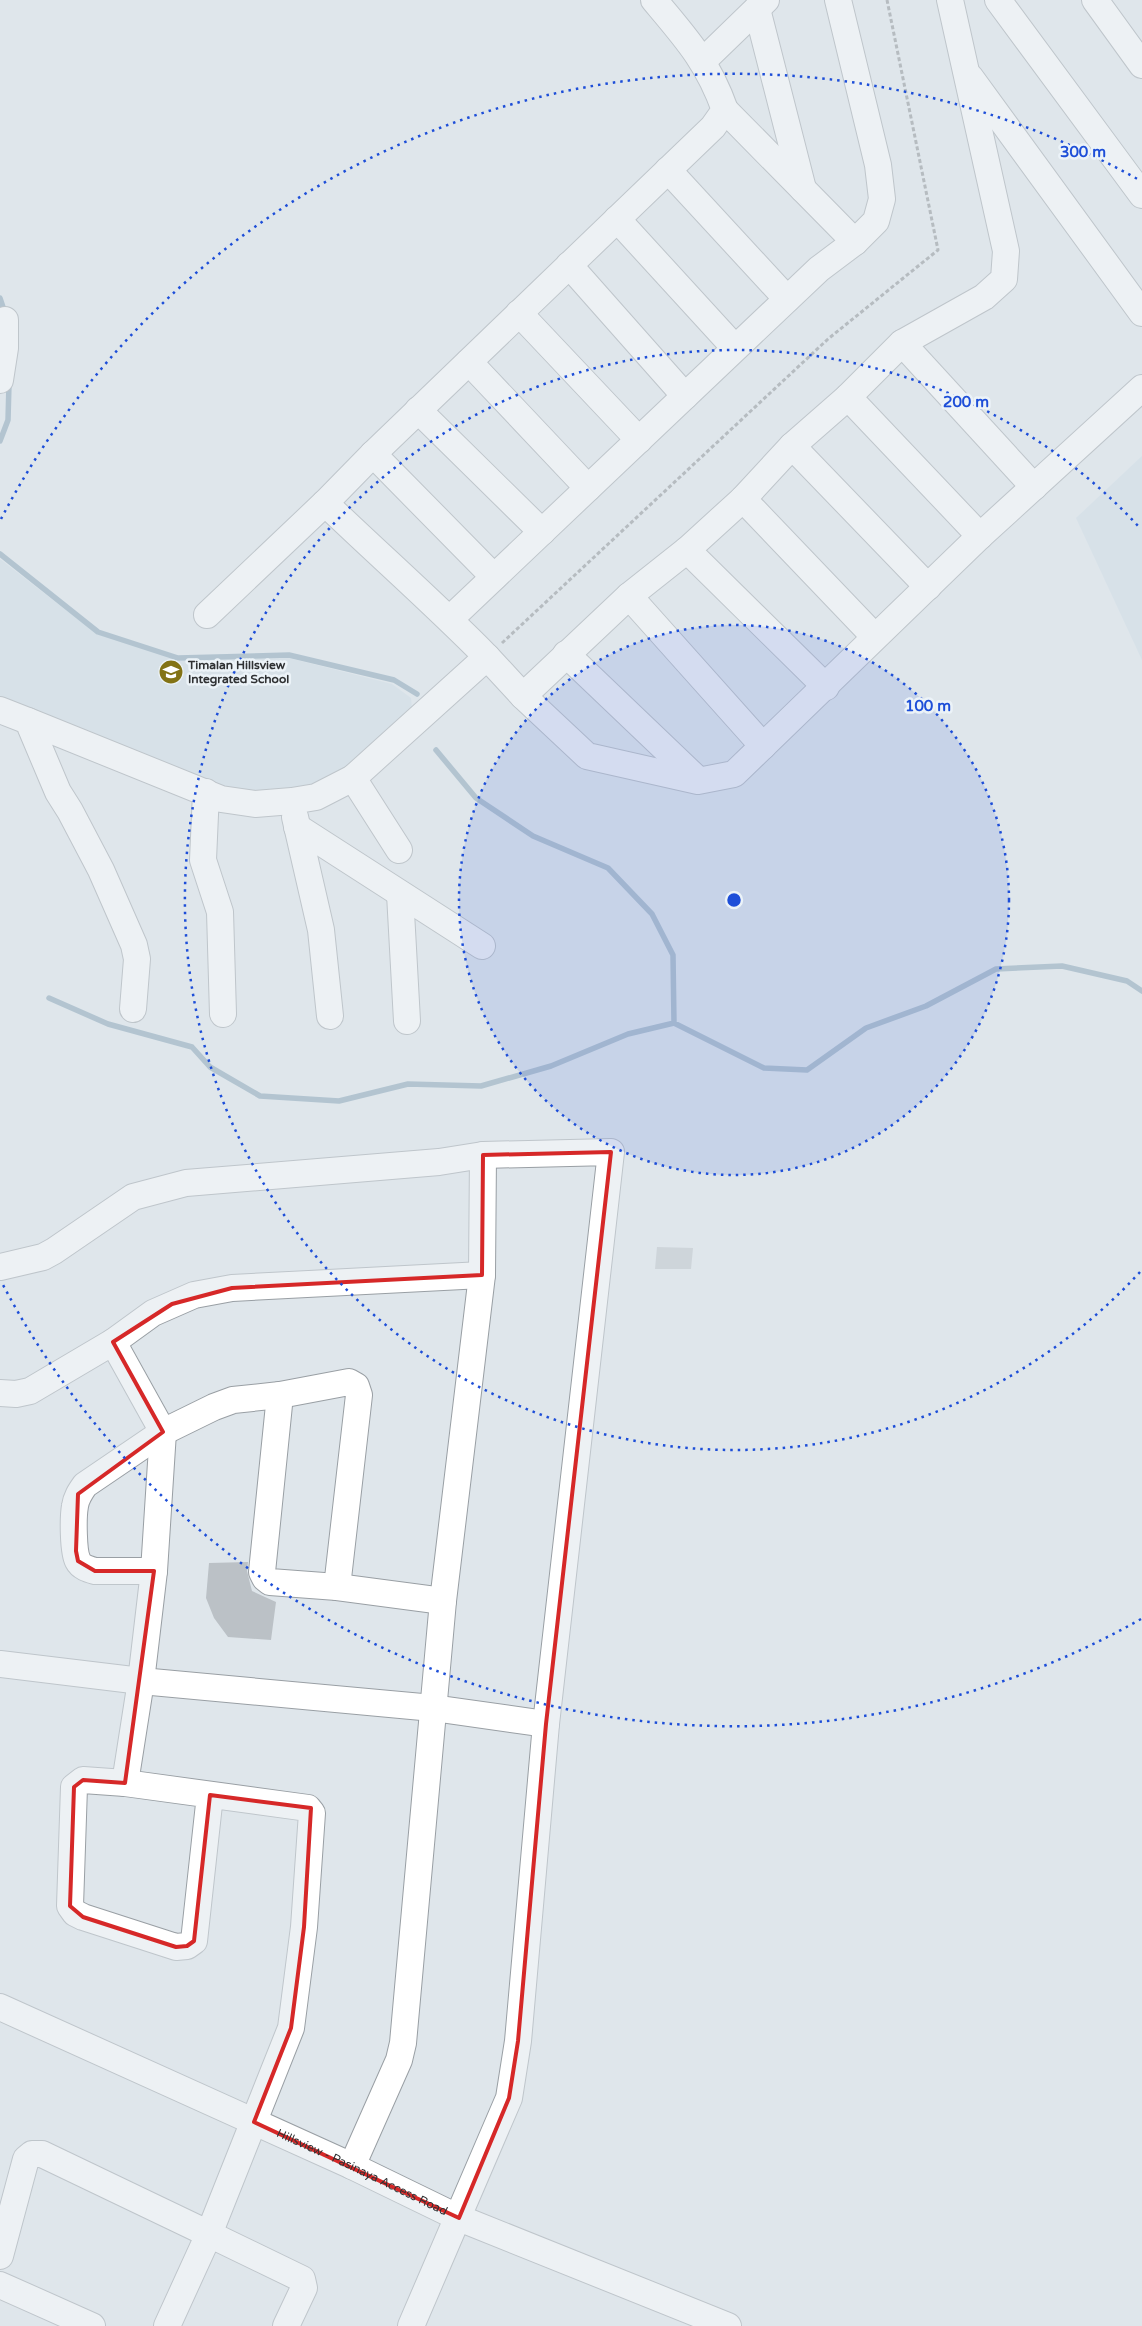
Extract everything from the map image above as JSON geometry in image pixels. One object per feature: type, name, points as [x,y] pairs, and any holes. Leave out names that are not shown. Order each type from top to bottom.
[{"type":"street","points":[[450,619],[819,269],[856,242],[876,221],[882,199],[878,165],[838,0]]},
{"type":"street","points":[[523,696],[629,596],[687,550],[743,499],[792,446],[848,397],[902,343],[984,297],[1004,279],[1006,251],[950,0]]},
{"type":"street","points":[[998,0],[1142,195]]},
{"type":"street","points":[[1095,0],[1142,65]]},
{"type":"street","points":[[658,1],[702,61],[716,84],[725,110],[856,242]]},
{"type":"street","points":[[761,4],[803,189]]},
{"type":"street","points":[[702,61],[761,4]]},
{"type":"street","points":[[964,68],[1142,313]]},
{"type":"street","points":[[207,615],[713,128],[725,110]]},
{"type":"street","points":[[668,170],[787,299]]},
{"type":"street","points":[[617,219],[735,348]]},
{"type":"street","points":[[569,265],[685,396]]},
{"type":"street","points":[[519,313],[639,440]]},
{"type":"street","points":[[0,380],[5,348],[2,317]]},
{"type":"street","points":[[902,343],[1034,487]]},
{"type":"street","points":[[469,362],[588,488]]},
{"type":"street","points":[[325,503],[384,560],[450,619],[523,696],[587,756],[698,781],[734,774],[826,686],[874,636],[1142,388]]},
{"type":"street","points":[[848,397],[980,536]]},
{"type":"street","points":[[418,410],[542,532]]},
{"type":"street","points":[[792,446],[928,587]]},
{"type":"street","points":[[373,454],[494,577]]},
{"type":"street","points":[[743,499],[874,636]]},
{"type":"street","points":[[687,550],[826,686]]},
{"type":"street","points":[[629,596],[763,746]]},
{"type":"street","points":[[566,654],[698,781]]},
{"type":"street","points":[[0,710],[206,792],[238,803],[272,804],[316,797],[352,778],[487,657]]},
{"type":"street","points":[[28,721],[58,792],[101,870],[134,945],[137,959],[133,1009]]},
{"type":"street","points":[[352,778],[399,850]]},
{"type":"street","points":[[206,792],[204,860],[220,912],[223,1014]]},
{"type":"street","points":[[292,801],[321,930],[330,1016]]},
{"type":"street","points":[[297,827],[482,946]]},
{"type":"street","points":[[400,894],[407,1021]]},
{"type":"street","points":[[0,1267],[42,1257],[54,1251],[133,1197],[186,1183],[440,1162],[483,1155],[610,1152],[546,1724],[518,2041],[509,2098],[411,2326]]},
{"type":"street","points":[[352,2166],[402,2052],[443,1601],[482,1274],[483,1155]]},
{"type":"street","points":[[0,1393],[16,1394],[30,1391],[113,1342],[153,1313],[194,1295],[232,1288],[482,1274]]},
{"type":"street","points":[[113,1342],[163,1432],[154,1570],[141,1681],[125,1783]]},
{"type":"street","points":[[154,1570],[94,1571],[85,1568],[78,1561],[75,1505],[78,1494],[85,1485],[163,1432],[214,1407],[234,1400],[280,1395],[349,1382],[356,1386],[359,1395],[337,1587]]},
{"type":"street","points":[[280,1395],[262,1572],[265,1578],[270,1582],[337,1587],[443,1601]]},
{"type":"street","points":[[0,1664],[141,1681],[433,1708],[546,1724]]},
{"type":"street","points":[[167,2326],[209,2234],[291,2028],[304,1927],[313,1818],[308,1808],[125,1783],[83,1780],[74,1787],[70,1906],[75,1913],[83,1917],[176,1947],[187,1946],[194,1941],[210,1795]]},
{"type":"street","name":"Hillsview - Pasinaya Access Road","points":[[0,2007],[352,2166],[459,2218],[728,2326]]},
{"type":"street","points":[[0,2256],[26,2159],[32,2154],[42,2154],[302,2279],[304,2288],[286,2326]]},
{"type":"street","points":[[0,2285],[92,2326]]},
{"type":"path","points":[[487,657],[828,339],[938,250],[887,0]]},
{"type":"highlighted area","points":[[611,1152],[546,1724],[518,2041],[509,2098],[459,2218],[254,2122],[291,2028],[304,1927],[311,1808],[210,1795],[194,1941],[187,1946],[176,1947],[83,1917],[70,1906],[74,1787],[83,1780],[125,1783],[154,1571],[95,1571],[78,1561],[76,1551],[78,1494],[163,1432],[113,1342],[172,1304],[232,1288],[482,1275],[483,1155]]},
{"type":"shaded area","points":[[1142,456],[1142,660],[1076,518]]},
{"type":"shaded area","name":"Timalan Hillsview Integrated School","points":[[0,559],[97,634],[178,659],[289,658],[392,684],[411,698],[412,709],[332,778],[268,799],[228,794],[0,699]]},
{"type":"building","points":[[657,1247],[693,1248],[691,1269],[655,1269]]},
{"type":"building","points":[[248,1562],[247,1571],[252,1591],[276,1602],[271,1640],[228,1637],[214,1618],[206,1598],[209,1563]]},
{"type":"waterway","points":[[0,298],[5,313]]},
{"type":"waterway","points":[[0,441],[8,420],[9,384]]},
{"type":"waterway","points":[[0,554],[98,632],[178,658],[289,655],[394,680],[417,694]]},
{"type":"waterway","points":[[436,750],[476,798],[533,836],[608,868],[652,914],[673,955],[674,1023]]},
{"type":"waterway","points":[[49,998],[108,1024],[192,1047],[210,1067],[260,1096],[339,1101],[408,1084],[481,1086],[551,1066],[628,1034],[674,1023],[764,1068],[807,1070],[866,1028],[926,1006],[996,969],[1062,966],[1127,981],[1142,991]]},
{"type":"place","name":"Timalan Hillsview Integrated School","points":[[171,672]]}]
